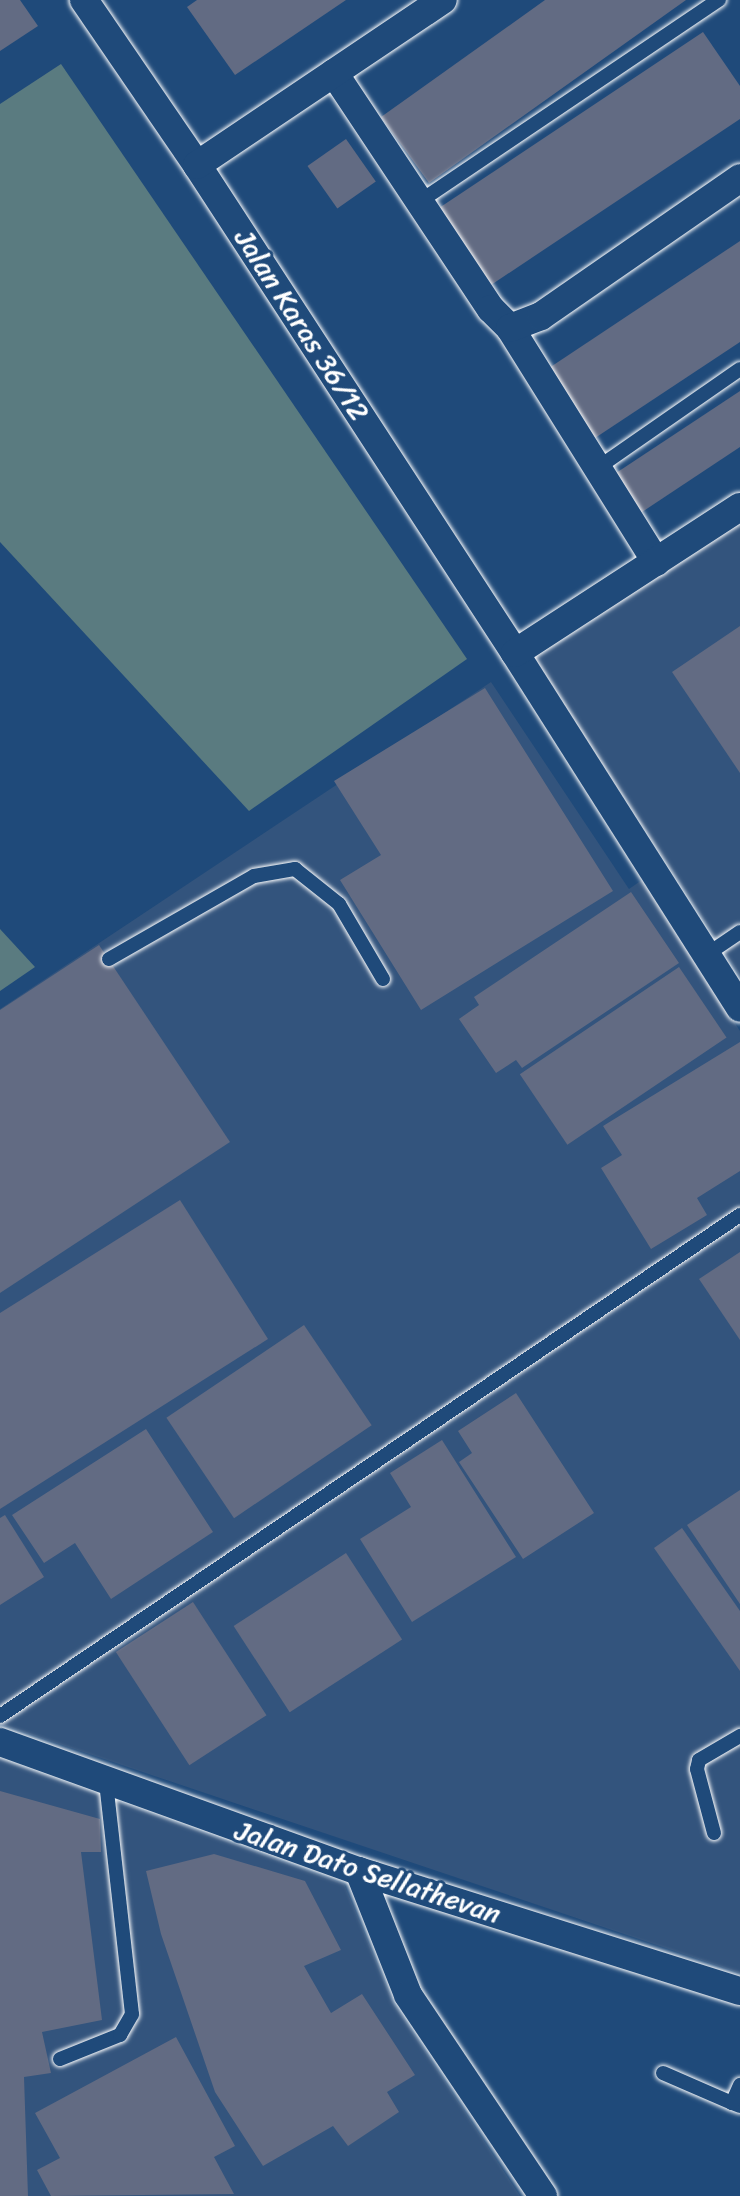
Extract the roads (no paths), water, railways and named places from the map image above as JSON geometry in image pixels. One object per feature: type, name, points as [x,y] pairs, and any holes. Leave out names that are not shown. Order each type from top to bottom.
[{"type":"street","name":"Jalan Karas 36/12","points":[[84,0],[197,165],[515,653],[740,1008]]},
{"type":"street","points":[[197,165],[443,0]]},
{"type":"street","points":[[334,73],[491,309],[510,328],[595,470],[656,562]]},
{"type":"street","points":[[510,328],[541,316],[740,178]]},
{"type":"street","points":[[515,653],[740,507]]},
{"type":"street","name":"Jalan Dato Sellathevan","points":[[0,1742],[106,1783],[359,1871],[740,1991]]},
{"type":"street","points":[[359,1871],[408,1995],[543,2196]]},
{"type":"lane","points":[[419,202],[719,0]]},
{"type":"lane","points":[[595,470],[740,369]]},
{"type":"lane","points":[[109,959],[254,876],[295,869],[339,904],[383,979]]},
{"type":"lane","points":[[706,955],[740,932]]},
{"type":"lane","points":[[0,1716],[740,1215]]},
{"type":"lane","points":[[714,1833],[697,1769],[699,1760],[740,1736]]},
{"type":"lane","points":[[60,2059],[120,2035],[132,2014],[106,1783]]},
{"type":"lane","points":[[663,2073],[736,2105],[740,2085]]}]
